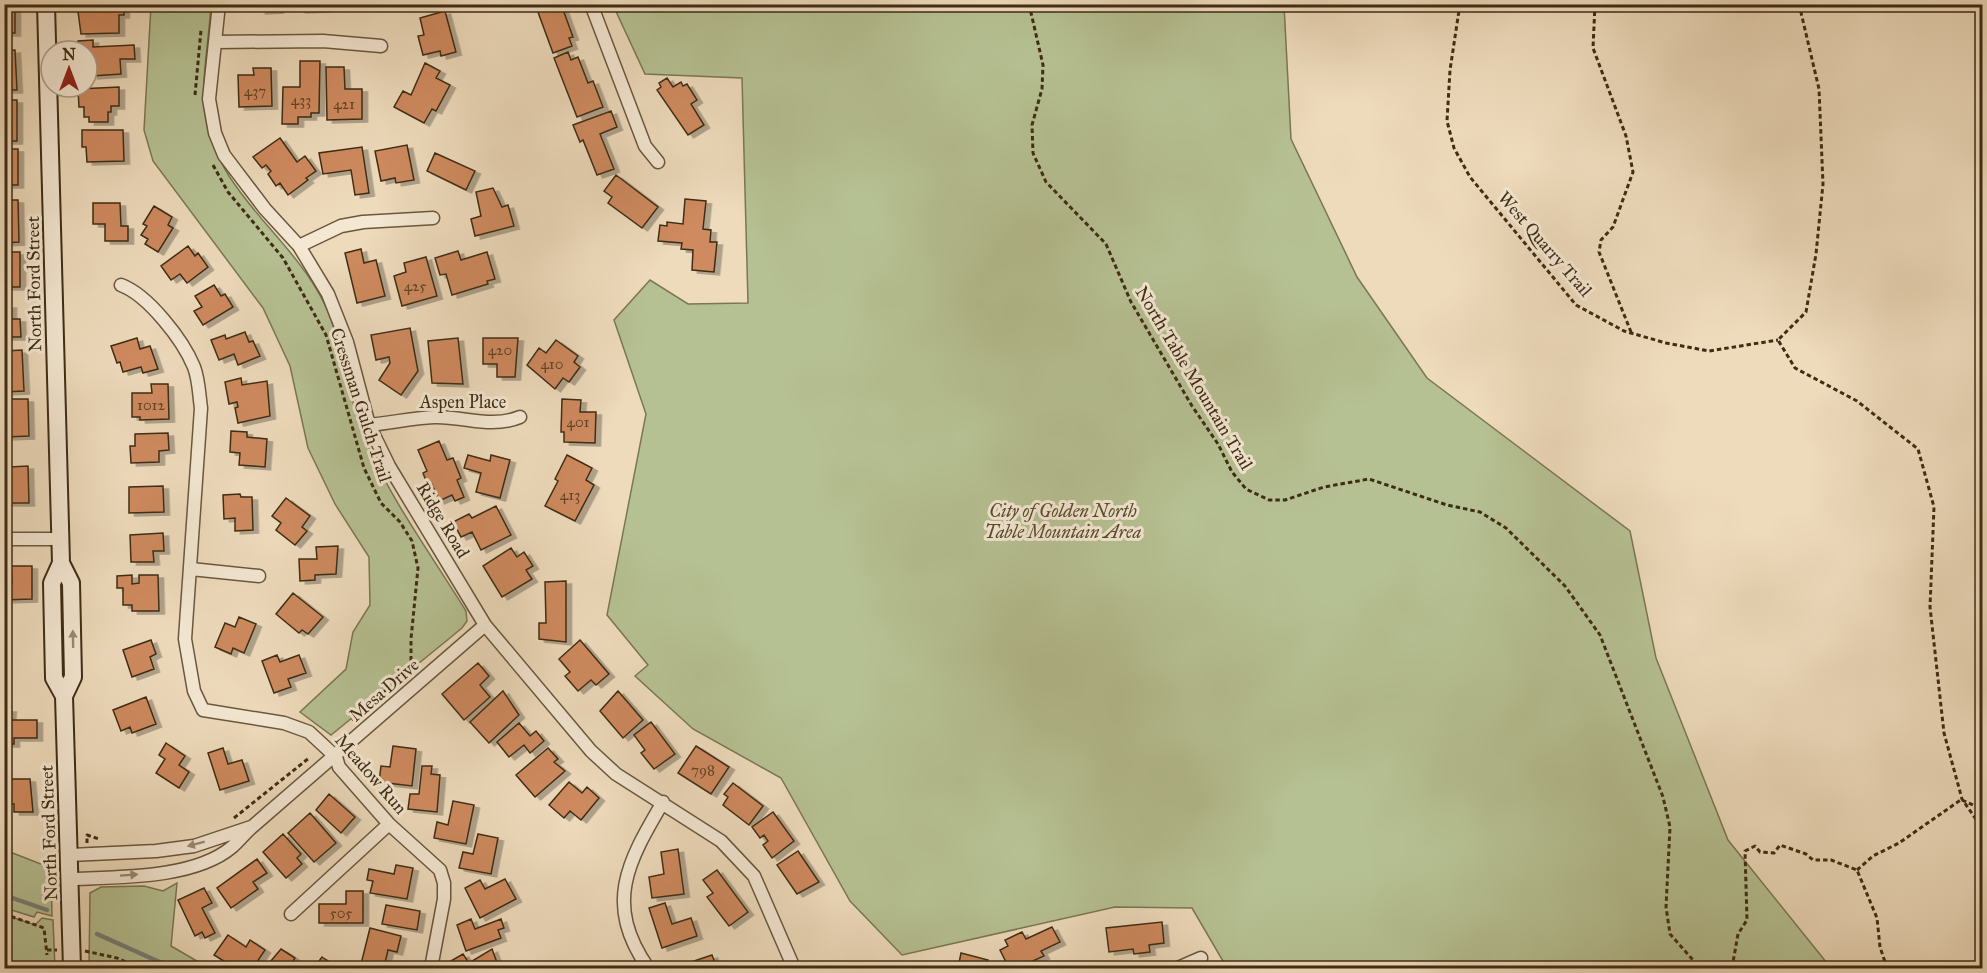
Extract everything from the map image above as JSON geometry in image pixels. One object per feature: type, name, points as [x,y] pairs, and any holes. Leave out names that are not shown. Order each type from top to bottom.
[{"type":"street","name":"North Ford Street","points":[[46,4],[61,563],[71,583],[73,677],[64,696],[72,969]]},
{"type":"street","name":"Ridge Road","points":[[219,4],[209,99],[215,133],[224,155],[265,209],[299,246],[328,294],[347,342],[369,425],[389,466],[485,626],[591,751],[616,774],[721,841],[754,876],[764,894],[794,969]]},
{"type":"street","points":[[591,4],[645,146],[658,162]]},
{"type":"street","points":[[215,42],[323,41],[381,46]]},
{"type":"street","points":[[299,246],[341,226],[363,222],[433,218]]},
{"type":"street","name":"Meadow Run","points":[[121,285],[136,291],[153,306],[194,366],[201,408],[185,639],[194,691],[203,710],[284,723],[309,732],[322,747],[336,757],[339,767],[389,824],[440,870],[444,883],[444,899],[431,969]]},
{"type":"street","name":"Aspen Place","points":[[369,425],[434,417],[478,423],[505,423],[520,417]]},
{"type":"street","points":[[4,539],[60,539]]},
{"type":"street","points":[[191,568],[259,576]]},
{"type":"street","name":"Mesa Drive","points":[[71,879],[168,872],[200,864],[231,848],[252,827],[336,757],[485,626]]},
{"type":"street","points":[[648,969],[635,949],[626,927],[623,900],[627,872],[663,802]]},
{"type":"street","points":[[291,914],[389,824]]},
{"type":"street","name":"Mesa Drive","points":[[70,855],[165,850],[194,846],[252,827]]},
{"type":"street","points":[[1178,969],[1201,958]]},
{"type":"path","name":"North Table Mountain Trail","points":[[1029,4],[1043,65],[1042,89],[1032,125],[1033,153],[1047,182],[1106,244],[1131,302],[1192,406],[1218,444],[1232,472],[1245,489],[1269,500],[1285,500],[1324,487],[1370,479],[1448,505],[1480,512],[1506,528],[1565,586],[1600,635],[1663,797],[1670,827],[1666,907],[1670,934],[1700,969]]},
{"type":"path","name":"West Quarry Trail","points":[[1460,4],[1450,70],[1448,111],[1454,148],[1470,177],[1576,305],[1632,333],[1666,344],[1709,351],[1778,340]]},
{"type":"path","points":[[1595,4],[1593,48],[1626,136],[1633,172],[1613,227],[1601,240],[1599,252],[1632,333]]},
{"type":"path","points":[[1798,4],[1819,89],[1823,183],[1816,254],[1806,312],[1778,340],[1795,368],[1857,401],[1918,449],[1934,507],[1930,607],[1944,733],[1962,799],[1983,828]]},
{"type":"path","points":[[194,99],[202,22]]},
{"type":"path","name":"Cressman Gulch Trail","points":[[209,157],[228,192],[283,258],[326,335],[364,468],[381,503],[400,522],[412,542],[418,568],[411,639],[411,668],[351,722]]},
{"type":"path","points":[[234,818],[322,747]]},
{"type":"path","points":[[1962,799],[1983,809]]},
{"type":"path","points":[[1857,870],[1873,856],[1899,843],[1962,799]]},
{"type":"path","points":[[87,835],[109,843]]},
{"type":"path","points":[[1732,969],[1738,934],[1747,920],[1744,851],[1755,846],[1760,852],[1774,853],[1780,845],[1806,854],[1813,860],[1831,860],[1857,870],[1877,918],[1880,947],[1887,969]]},
{"type":"path","points":[[4,914],[44,928],[47,955]]},
{"type":"path","points":[[88,951],[117,958],[139,969]]},
{"type":"green space","points":[[151,5],[211,5],[204,100],[212,141],[224,167],[239,190],[293,256],[324,303],[337,337],[354,408],[376,464],[400,507],[466,611],[467,621],[462,628],[331,735],[300,712],[346,669],[353,632],[370,605],[369,557],[335,504],[308,448],[290,366],[263,308],[153,161],[144,130]]},
{"type":"green space","name":"City of Golden North Table Mountain Area","points":[[613,5],[1284,5],[1291,139],[1357,277],[1427,378],[1630,531],[1656,658],[1728,840],[1831,968],[1227,968],[1192,908],[1115,907],[902,955],[850,901],[781,778],[693,729],[635,676],[648,665],[607,615],[646,414],[614,320],[650,280],[688,304],[748,303],[742,78],[645,74]]},
{"type":"green space","points":[[5,850],[51,868],[52,916],[37,912],[34,917],[5,908]]},
{"type":"green space","points":[[177,883],[171,946],[209,968],[89,968],[90,893],[101,887],[144,886],[163,891]]},
{"type":"green space","points":[[5,915],[35,925],[42,918],[53,920],[55,968],[5,968]]},
{"type":"building","points":[[4,4],[15,4],[15,33],[4,33]]},
{"type":"building","points":[[77,4],[124,4],[124,15],[119,15],[119,33],[81,34]]},
{"type":"building","points":[[260,4],[278,4],[278,10],[260,11]]},
{"type":"building","points":[[300,4],[324,4],[324,9],[300,10]]},
{"type":"building","points":[[535,4],[561,4],[573,37],[569,38],[572,46],[553,53]]},
{"type":"building","points":[[445,11],[456,52],[441,56],[440,51],[423,55],[418,36],[424,35],[420,18]]},
{"type":"building","points":[[134,45],[135,59],[120,59],[121,74],[99,76],[99,47]]},
{"type":"building","points":[[15,50],[17,90],[4,90],[4,51]]},
{"type":"building","points":[[568,52],[571,60],[578,57],[588,83],[593,81],[603,107],[577,117],[554,58]]},
{"type":"building","points":[[300,61],[320,61],[319,113],[311,113],[311,117],[298,117],[298,124],[282,124],[283,87],[300,87]]},
{"type":"building","points":[[425,63],[440,71],[436,78],[450,85],[436,111],[432,109],[424,123],[394,107],[403,91],[411,95]]},
{"type":"building","points":[[326,67],[344,67],[345,89],[362,89],[362,119],[327,120]]},
{"type":"building","points":[[253,68],[271,68],[272,106],[239,107],[238,75],[254,75]]},
{"type":"building","points":[[667,78],[673,87],[681,82],[683,86],[687,84],[697,100],[691,104],[704,125],[688,135],[657,90],[661,87],[659,83]]},
{"type":"building","points":[[119,87],[119,106],[111,106],[111,112],[108,112],[108,122],[89,122],[89,117],[84,117],[84,107],[79,107],[79,99],[99,99],[99,88]]},
{"type":"building","points":[[4,100],[17,100],[17,141],[4,141]]},
{"type":"building","points":[[611,111],[617,127],[600,134],[614,169],[597,175],[583,140],[580,142],[573,125]]},
{"type":"building","points":[[82,130],[123,130],[124,161],[87,162],[86,147],[82,147]]},
{"type":"building","points":[[280,138],[297,162],[305,156],[316,171],[288,195],[280,183],[276,186],[268,174],[271,171],[266,165],[262,168],[253,157]]},
{"type":"building","points":[[407,145],[414,180],[396,183],[395,178],[381,181],[375,151]]},
{"type":"building","points":[[362,147],[369,193],[355,195],[351,170],[323,174],[319,153]]},
{"type":"building","points":[[4,149],[18,149],[18,185],[4,185]]},
{"type":"building","points":[[435,153],[475,171],[466,190],[427,171]]},
{"type":"building","points":[[616,175],[658,207],[642,228],[608,203],[612,197],[604,191]]},
{"type":"building","points":[[493,188],[502,207],[508,205],[514,226],[475,236],[471,219],[481,216],[476,192]]},
{"type":"building","points":[[685,199],[706,201],[703,229],[711,230],[710,242],[717,242],[714,272],[692,270],[693,250],[681,249],[682,243],[658,241],[660,225],[667,226],[667,222],[683,224]]},
{"type":"building","points":[[4,200],[18,200],[19,242],[4,243]]},
{"type":"building","points":[[93,203],[120,203],[121,226],[128,226],[128,241],[105,241],[105,224],[93,224]]},
{"type":"building","points":[[154,206],[172,217],[168,225],[173,228],[158,252],[145,244],[148,239],[141,235],[147,226],[143,224]]},
{"type":"building","points":[[188,246],[195,256],[198,253],[208,267],[187,283],[180,274],[171,280],[161,266]]},
{"type":"building","points":[[361,249],[364,263],[376,260],[385,296],[357,303],[345,253]]},
{"type":"building","points":[[458,251],[461,260],[487,252],[495,279],[487,281],[488,284],[452,295],[446,274],[440,275],[435,258]]},
{"type":"building","points":[[4,252],[20,252],[20,287],[4,287]]},
{"type":"building","points":[[426,257],[437,296],[402,306],[394,276],[406,272],[404,263]]},
{"type":"building","points":[[214,285],[221,296],[225,294],[233,307],[203,325],[194,311],[202,307],[195,296]]},
{"type":"building","points":[[4,305],[11,305],[11,319],[20,319],[21,337],[4,337]]},
{"type":"building","points":[[410,328],[418,371],[401,395],[379,380],[390,363],[389,357],[376,360],[371,335]]},
{"type":"building","points":[[245,332],[249,342],[253,341],[260,356],[238,365],[234,354],[219,360],[211,340],[225,335],[226,339]]},
{"type":"building","points":[[137,338],[140,349],[150,346],[158,369],[143,373],[141,367],[123,372],[111,346]]},
{"type":"building","points":[[458,338],[463,384],[432,383],[428,341]]},
{"type":"building","points":[[483,338],[518,338],[515,377],[497,377],[497,364],[483,364]]},
{"type":"building","points":[[556,340],[578,356],[574,362],[580,367],[569,382],[563,378],[555,389],[527,365],[539,348],[546,353]]},
{"type":"building","points":[[22,350],[24,391],[4,392],[4,351]]},
{"type":"building","points":[[241,378],[242,385],[267,381],[270,416],[238,423],[235,408],[238,407],[237,402],[229,404],[225,382]]},
{"type":"building","points":[[151,384],[168,384],[169,419],[140,420],[140,417],[132,417],[132,393],[152,393]]},
{"type":"building","points":[[6,399],[28,399],[29,436],[6,437]]},
{"type":"building","points":[[562,399],[581,400],[580,412],[596,412],[595,443],[564,442],[564,432],[561,432]]},
{"type":"building","points":[[231,431],[247,432],[247,437],[267,439],[265,467],[239,465],[240,453],[230,452]]},
{"type":"building","points":[[168,433],[169,450],[159,451],[159,462],[131,463],[130,446],[135,446],[135,434]]},
{"type":"building","points":[[439,441],[447,460],[453,458],[461,478],[457,480],[464,497],[455,501],[452,495],[439,501],[432,484],[428,486],[423,473],[427,471],[418,450]]},
{"type":"building","points":[[468,455],[490,461],[491,455],[510,460],[500,498],[476,492],[481,473],[464,468]]},
{"type":"building","points":[[567,455],[592,468],[586,480],[594,485],[575,521],[545,506],[558,481],[555,479]]},
{"type":"building","points":[[28,466],[29,503],[4,503],[4,492],[11,492],[10,467]]},
{"type":"building","points":[[163,486],[164,512],[129,513],[129,487]]},
{"type":"building","points":[[240,494],[241,497],[252,497],[253,530],[235,531],[235,518],[224,519],[223,495]]},
{"type":"building","points":[[286,498],[310,516],[302,527],[307,531],[295,545],[276,530],[281,523],[272,516]]},
{"type":"building","points":[[496,506],[511,535],[481,550],[472,532],[461,537],[453,522],[469,514],[472,518]]},
{"type":"building","points":[[163,533],[164,551],[153,551],[154,562],[131,562],[130,535]]},
{"type":"building","points":[[338,546],[336,574],[315,575],[315,580],[300,581],[299,559],[317,559],[316,547]]},
{"type":"building","points":[[511,548],[517,557],[524,552],[533,566],[526,570],[532,579],[502,597],[483,566]]},
{"type":"building","points":[[11,566],[32,566],[32,599],[4,600],[4,583],[12,583]]},
{"type":"building","points":[[132,575],[132,584],[139,583],[139,575],[158,575],[159,611],[132,611],[132,605],[123,605],[123,588],[117,588],[117,576]]},
{"type":"building","points":[[566,581],[566,642],[539,639],[539,623],[546,623],[545,582]]},
{"type":"building","points":[[293,593],[323,617],[308,634],[302,630],[299,633],[276,614]]},
{"type":"building","points":[[239,617],[256,624],[244,653],[233,648],[231,654],[215,647],[225,623],[235,627]]},
{"type":"building","points":[[151,640],[156,654],[150,657],[154,669],[132,677],[123,650]]},
{"type":"building","points":[[580,640],[609,674],[596,685],[591,680],[578,691],[565,676],[570,672],[559,659]]},
{"type":"building","points":[[277,655],[280,662],[299,655],[306,673],[288,679],[291,687],[274,693],[262,661]]},
{"type":"building","points":[[478,663],[489,676],[480,685],[490,697],[464,720],[442,694]]},
{"type":"building","points":[[503,691],[519,715],[489,743],[470,722]]},
{"type":"building","points":[[618,691],[643,720],[623,738],[600,711]]},
{"type":"building","points":[[146,697],[156,724],[132,733],[130,727],[121,731],[113,710]]},
{"type":"building","points":[[4,709],[11,709],[10,720],[37,720],[37,738],[14,738],[14,744],[4,744]]},
{"type":"building","points":[[651,722],[675,754],[654,769],[641,753],[645,750],[634,735]]},
{"type":"building","points":[[519,723],[530,736],[536,731],[544,741],[530,753],[524,745],[509,757],[497,742]]},
{"type":"building","points":[[166,743],[185,756],[179,765],[189,772],[179,788],[156,773],[165,759],[159,755]]},
{"type":"building","points":[[393,746],[416,749],[412,786],[379,782],[381,766],[390,767]]},
{"type":"building","points":[[696,746],[729,767],[711,794],[678,773]]},
{"type":"building","points":[[223,748],[228,764],[242,760],[249,781],[220,790],[208,753]]},
{"type":"building","points":[[548,748],[558,759],[554,762],[565,771],[535,797],[516,775]]},
{"type":"building","points":[[422,766],[432,766],[431,774],[440,775],[437,812],[408,809],[410,794],[419,794]]},
{"type":"building","points":[[11,779],[30,779],[33,812],[14,812],[14,804],[11,804]]},
{"type":"building","points":[[569,782],[582,793],[587,787],[599,798],[581,820],[570,811],[564,818],[549,805]]},
{"type":"building","points":[[733,783],[763,806],[749,825],[723,805],[728,797],[724,794]]},
{"type":"building","points":[[329,794],[355,817],[341,833],[316,810]]},
{"type":"building","points":[[453,801],[474,805],[466,844],[434,838],[437,822],[448,825]]},
{"type":"building","points":[[773,812],[794,841],[772,858],[763,845],[768,841],[764,835],[760,838],[752,827]]},
{"type":"building","points":[[310,813],[336,843],[314,862],[288,833]]},
{"type":"building","points":[[283,834],[301,854],[297,858],[302,864],[286,878],[263,852]]},
{"type":"building","points":[[478,834],[498,838],[491,874],[459,868],[463,852],[473,854]]},
{"type":"building","points":[[678,849],[684,894],[652,898],[649,877],[664,874],[661,852]]},
{"type":"building","points":[[798,851],[819,882],[797,894],[777,865]]},
{"type":"building","points":[[257,859],[267,873],[253,882],[258,889],[231,908],[217,888]]},
{"type":"building","points":[[396,865],[413,868],[407,899],[370,893],[373,881],[367,880],[369,869],[394,874]]},
{"type":"building","points":[[717,870],[748,912],[729,926],[707,897],[713,893],[703,880]]},
{"type":"building","points":[[505,879],[516,899],[480,918],[465,888],[480,880],[485,889]]},
{"type":"building","points":[[204,888],[212,903],[202,908],[215,933],[205,938],[202,932],[195,936],[178,900]]},
{"type":"building","points":[[346,891],[363,891],[363,923],[319,923],[319,904],[346,904]]},
{"type":"building","points":[[665,903],[672,924],[691,918],[697,936],[662,948],[649,908]]},
{"type":"building","points":[[386,905],[420,911],[417,930],[382,924]]},
{"type":"building","points":[[471,919],[475,929],[501,919],[504,928],[498,930],[501,938],[466,951],[457,925]]},
{"type":"building","points":[[1162,922],[1164,943],[1149,945],[1150,952],[1134,954],[1133,949],[1109,952],[1106,928]]},
{"type":"building","points":[[1052,927],[1060,942],[1041,951],[1044,956],[1017,968],[1011,962],[1007,964],[1000,950],[1008,946],[1005,940],[1022,932],[1026,939]]},
{"type":"building","points":[[370,928],[401,936],[397,952],[388,950],[384,968],[360,968]]},
{"type":"building","points":[[228,935],[246,947],[250,940],[265,950],[253,968],[235,968],[214,955]]},
{"type":"building","points":[[281,949],[295,958],[289,968],[265,968]]},
{"type":"building","points":[[492,949],[499,968],[453,968],[449,962],[463,954],[469,963]]},
{"type":"building","points":[[961,953],[988,960],[985,968],[958,968]]},
{"type":"building","points":[[712,955],[717,968],[696,968],[694,961]]},
{"type":"building","points":[[322,957],[337,967],[314,968]]},
{"type":"waterway","points":[[4,895],[47,910]]},
{"type":"waterway","points":[[97,934],[173,968]]}]
